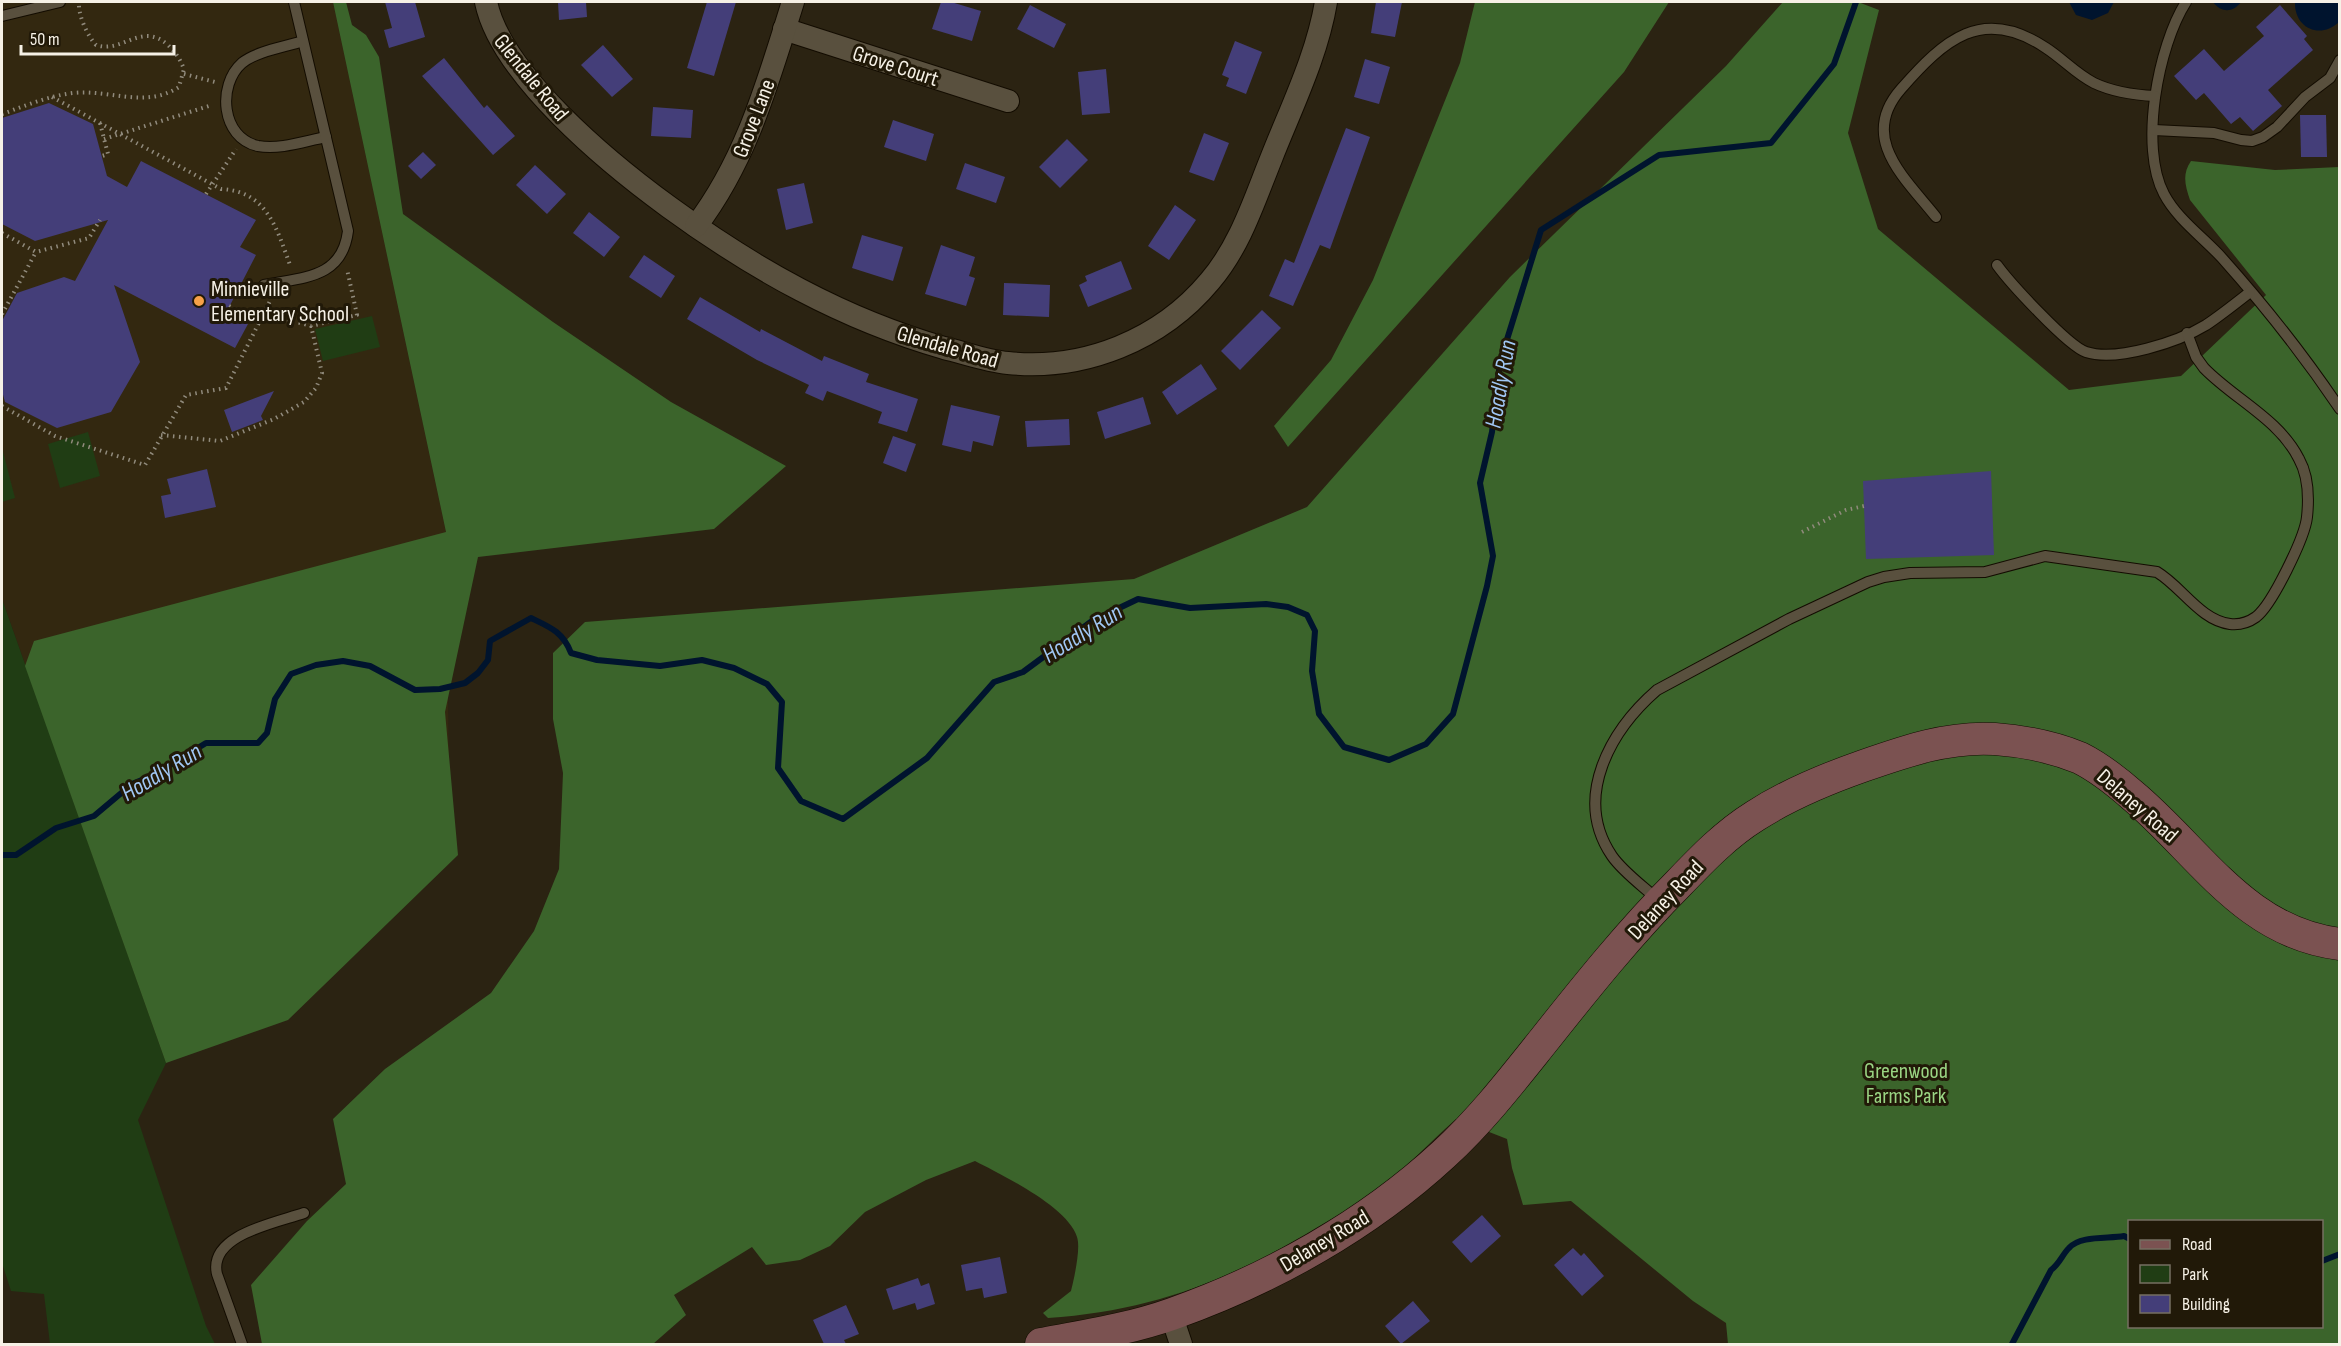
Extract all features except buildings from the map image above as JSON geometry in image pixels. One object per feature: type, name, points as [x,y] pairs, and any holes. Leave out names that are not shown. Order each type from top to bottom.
[{"type":"street","name":"Glendale Road","points":[[486,2],[492,25],[502,44],[546,99],[586,141],[630,179],[696,226],[773,276],[857,317],[920,340],[982,358],[1038,364],[1086,358],[1126,345],[1154,330],[1180,311],[1209,282],[1226,260],[1243,230],[1310,61],[1326,2]]},
{"type":"street","name":"Grove Lane","points":[[696,226],[714,203],[756,120],[793,2]]},
{"type":"street","name":"Grove Court","points":[[784,29],[1008,100]]},
{"type":"street","name":"Delaney Road","points":[[1041,1344],[1172,1314],[1275,1270],[1316,1248],[1392,1197],[1444,1154],[1513,1080],[1633,931],[1726,837],[1755,816],[1790,796],[1835,776],[1928,745],[1992,739],[2028,743],[2083,760],[2116,781],[2146,807],[2238,899],[2292,934],[2340,944]]},
{"type":"street","points":[[1172,1314],[1181,1344]]},
{"type":"lane","points":[[2,16],[60,2]]},
{"type":"lane","points":[[264,285],[316,275],[329,268],[344,251],[348,231],[294,2]]},
{"type":"lane","points":[[2186,2],[2163,52],[2156,96],[2155,168],[2164,194],[2250,292],[2340,409]]},
{"type":"lane","points":[[1936,217],[1890,158],[1883,141],[1882,124],[1894,96],[1920,65],[1953,39],[1970,31],[2013,30],[2047,48],[2094,83],[2128,94],[2156,96]]},
{"type":"lane","points":[[303,41],[243,62],[231,77],[228,86],[226,101],[228,117],[243,139],[255,145],[276,146],[326,137]]},
{"type":"lane","points":[[2154,130],[2214,132],[2252,141],[2263,137],[2277,127],[2305,97],[2330,78],[2340,60]]},
{"type":"lane","points":[[1997,265],[2013,286],[2084,352],[2105,355],[2123,354],[2187,333],[2203,326],[2250,292]]},
{"type":"lane","points":[[1660,902],[1611,855],[1601,829],[1597,783],[1612,741],[1635,710],[1657,690],[1834,597],[1884,577],[1910,573],[1985,572],[2045,556],[2157,572],[2172,581],[2210,616],[2229,623],[2246,622],[2262,612],[2304,532],[2308,504],[2303,469],[2285,438],[2204,368],[2196,357],[2187,333]]},
{"type":"lane","points":[[242,1344],[214,1263],[229,1240],[304,1213]]},
{"type":"path","points":[[2,114],[51,97],[87,92],[127,98],[160,96],[179,87],[184,74],[177,54],[164,42],[153,36],[141,36],[112,46],[96,45],[86,28],[79,9],[79,2]]},
{"type":"path","points":[[184,74],[228,86]]},
{"type":"path","points":[[51,97],[221,189],[235,189],[264,207],[270,214],[294,279]]},
{"type":"path","points":[[105,140],[226,101]]},
{"type":"path","points":[[100,123],[108,153],[102,156]]},
{"type":"path","points":[[206,194],[227,160]]},
{"type":"path","points":[[2,232],[36,252],[89,238],[100,220]]},
{"type":"path","points":[[264,313],[310,326],[357,315],[344,251]]},
{"type":"path","points":[[2,314],[36,252]]},
{"type":"path","points":[[2,406],[55,436],[145,465],[186,395],[226,388],[280,282]]},
{"type":"path","points":[[229,306],[259,322]]},
{"type":"path","points":[[162,435],[220,441],[274,419],[304,402],[316,388],[322,373],[310,326]]},
{"type":"path","points":[[1802,532],[1846,510],[1864,506]]},
{"type":"shaded area","name":"Minnieville Elementary School","points":[[2,2],[333,2],[446,532],[450,857],[160,1045],[2,599]]},
{"type":"green space","points":[[333,2],[346,2],[352,25],[366,35],[379,57],[403,214],[553,322],[671,402],[786,466],[714,529],[478,557],[445,712],[458,855],[288,1020],[166,1063],[25,666],[34,641],[446,532]]},
{"type":"green space","points":[[1475,2],[1669,2],[1624,72],[1288,447],[1274,426],[1331,360],[1373,280],[1460,63]]},
{"type":"green space","name":"Greenwood Farms Park","points":[[1783,2],[1858,2],[1879,10],[1848,133],[1878,229],[2069,390],[2181,376],[2266,295],[2190,200],[2185,180],[2186,170],[2191,161],[2275,170],[2339,167],[2339,1344],[1728,1344],[1726,1323],[1693,1301],[1571,1201],[1523,1205],[1512,1168],[1507,1139],[1456,1119],[1404,1168],[1371,1195],[1283,1247],[1220,1278],[1155,1300],[1121,1308],[1048,1318],[1043,1313],[1071,1291],[1078,1256],[1077,1237],[1061,1214],[1048,1203],[1017,1183],[975,1161],[926,1180],[865,1212],[830,1246],[800,1260],[766,1265],[752,1247],[674,1295],[686,1315],[653,1344],[262,1344],[251,1285],[307,1221],[346,1184],[333,1119],[385,1069],[491,993],[534,931],[559,869],[563,773],[553,719],[553,653],[585,622],[1134,579],[1307,507],[1510,277],[1726,66]]},
{"type":"green space","points":[[372,316],[380,347],[323,361],[315,329]]},
{"type":"green space","points":[[88,432],[100,476],[60,488],[48,444]]},
{"type":"green space","points":[[2,448],[15,498],[2,502]]},
{"type":"green space","points":[[2,599],[166,1063],[138,1120],[206,1326],[215,1344],[50,1344],[44,1294],[11,1291],[2,1263]]},
{"type":"water","points":[[2069,2],[2114,2],[2108,13],[2092,20],[2076,15]]},
{"type":"water","points":[[2213,2],[2241,2],[2231,10],[2223,10]]},
{"type":"water","points":[[2295,2],[2339,2],[2339,22],[2324,30],[2310,29],[2299,19]]},
{"type":"waterway","name":"Hoadly Run","points":[[2,855],[16,855],[56,828],[94,816],[132,784],[154,775],[206,743],[258,743],[267,733],[275,699],[291,674],[316,665],[343,661],[370,666],[415,690],[440,689],[465,683],[478,673],[488,660],[490,641],[531,618],[550,627],[560,635],[571,653],[597,660],[660,666],[702,660],[734,668],[767,684],[782,702],[778,768],[801,801],[843,819],[927,758],[994,682],[1023,672],[1092,621],[1138,599],[1190,608],[1266,604],[1288,607],[1307,615],[1315,631],[1312,671],[1319,714],[1344,747],[1389,760],[1426,744],[1453,714],[1487,586],[1493,556],[1480,483],[1492,432],[1500,362],[1541,230],[1659,155],[1771,143],[1834,64],[1856,2]]},
{"type":"waterway","points":[[2012,1344],[2051,1270],[2069,1248],[2087,1239],[2124,1236],[2128,1238]]},
{"type":"waterway","points":[[2323,1261],[2340,1254]]},
{"type":"place","name":"Minnieville Elementary School","points":[[199,301]]}]
